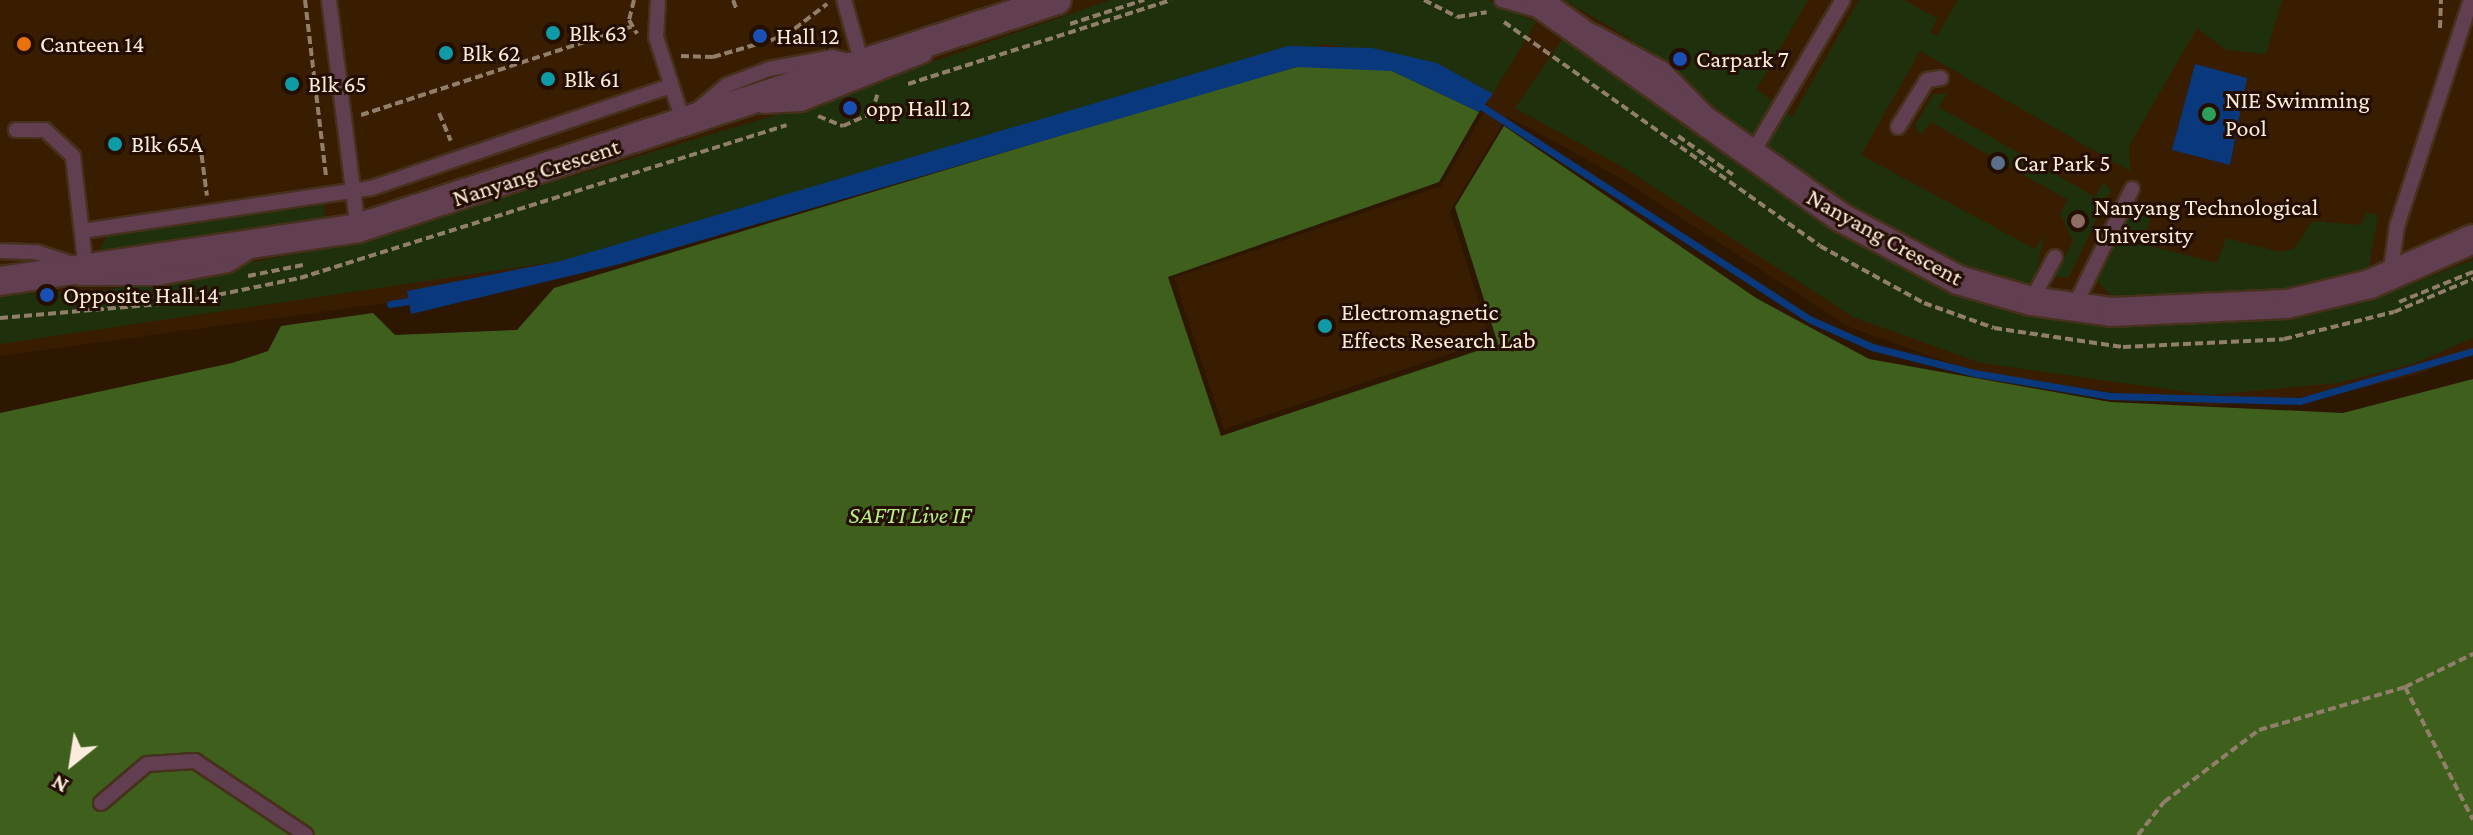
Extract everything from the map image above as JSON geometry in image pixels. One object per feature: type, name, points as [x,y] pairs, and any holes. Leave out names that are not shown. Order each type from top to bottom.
[{"type":"street","name":"Nanyang Crescent","points":[[0,281],[256,248],[358,228],[1057,0]]},
{"type":"street","name":"Nanyang Crescent","points":[[1557,13],[1750,157],[1922,263],[2031,301],[2073,309],[2264,307],[2390,276],[2473,239]]},
{"type":"lane","points":[[329,0],[358,228]]},
{"type":"lane","points":[[658,0],[661,49],[684,124]]},
{"type":"lane","points":[[684,124],[703,99],[769,69],[832,57],[862,64],[844,0]]},
{"type":"lane","points":[[1502,0],[1557,13]]},
{"type":"lane","points":[[1750,157],[1843,0]]},
{"type":"lane","points":[[2390,276],[2397,226],[2471,0]]},
{"type":"lane","points":[[732,108],[801,104],[922,58],[954,33]]},
{"type":"lane","points":[[1898,127],[1927,80],[1941,78]]},
{"type":"lane","points":[[83,231],[327,197],[670,86]]},
{"type":"lane","points":[[16,130],[56,135],[73,156],[86,270]]},
{"type":"lane","points":[[2073,309],[2132,189]]},
{"type":"lane","points":[[57,274],[102,282],[157,278],[228,265],[256,248]]},
{"type":"lane","points":[[0,251],[62,257],[86,270]]},
{"type":"lane","points":[[2031,301],[2055,257]]},
{"type":"lane","points":[[101,803],[147,764],[195,761],[306,835]]},
{"type":"path","points":[[305,0],[327,197]]},
{"type":"path","points":[[733,0],[736,8]]},
{"type":"path","points":[[361,115],[634,26],[661,49],[676,56],[737,51],[785,36],[831,0]]},
{"type":"path","points":[[899,87],[1171,0]]},
{"type":"path","points":[[1424,0],[1457,17],[1483,10],[1539,43]]},
{"type":"path","points":[[813,117],[843,126],[872,113],[884,92]]},
{"type":"path","points":[[1629,97],[1794,216],[1919,288]]},
{"type":"path","points":[[439,113],[446,135]]},
{"type":"path","points":[[0,318],[183,302],[300,278],[798,122]]},
{"type":"path","points":[[200,143],[205,184]]},
{"type":"path","points":[[2004,319],[2132,337],[2268,330],[2389,306],[2473,272]]},
{"type":"path","points":[[1946,300],[1989,315]]},
{"type":"path","points":[[2138,835],[2164,802],[2259,730],[2405,687],[2473,654]]},
{"type":"path","points":[[2405,687],[2473,820]]},
{"type":"shaded area","name":"Nanyang Technological University","points":[[0,0],[2473,0],[2473,350],[2419,374],[2340,393],[2209,406],[1978,373],[1849,327],[1615,175],[1507,116],[1450,211],[1491,340],[1224,429],[1174,278],[1441,186],[1488,105],[1432,75],[1326,57],[481,290],[0,356]]},
{"type":"green space","points":[[1110,0],[1488,0],[1536,22],[1493,94],[1437,63],[1325,44],[588,257],[0,344],[0,295],[107,290],[347,244],[809,105]]},
{"type":"green space","points":[[1564,0],[1808,0],[1757,89],[1792,117],[1859,0],[1904,0],[1938,19],[1930,33],[1937,35],[1958,0],[2282,0],[2266,54],[2226,50],[2197,28],[2129,146],[2130,171],[1920,51],[1861,155],[2035,249],[2044,234],[2031,301],[1989,290],[1693,116],[1629,38]]},
{"type":"green space","points":[[1562,40],[1575,41],[1821,223],[1921,279],[1984,302],[2102,325],[2235,323],[2356,305],[2473,260],[2473,338],[2415,363],[2338,383],[2209,395],[1981,363],[1853,317],[1621,166],[1515,108]]},
{"type":"green space","name":"SAFTI Live IF","points":[[1344,64],[1392,71],[1479,112],[1439,182],[1168,277],[1221,436],[1498,344],[1455,207],[1504,126],[1756,298],[1869,359],[2110,402],[2343,413],[2473,379],[2473,835],[0,835],[0,413],[232,363],[268,351],[281,326],[373,313],[395,335],[517,330],[554,288],[1168,103],[1297,67]]},
{"type":"green space","points":[[1934,94],[1947,94],[1939,107],[2095,197],[2103,182],[2111,190],[2069,277],[2052,277],[2073,242],[2060,213],[2068,200],[1931,122],[1920,135],[1915,125]]},
{"type":"green space","points":[[324,205],[325,219],[106,253],[100,248],[108,235]]},
{"type":"green space","points":[[2366,212],[2378,215],[2369,267],[2361,273],[2263,295],[2114,299],[2095,279],[2127,219],[2138,213],[2151,216],[2143,244],[2217,263],[2226,238],[2280,252],[2295,248],[2312,221],[2361,225]]},
{"type":"water","points":[[1288,46],[1372,48],[1437,63],[1493,94],[1479,112],[1392,71],[1297,67],[620,264],[411,314],[407,291],[561,261]]},
{"type":"water","name":"NIE Swimming Pool","points":[[2195,64],[2247,78],[2230,165],[2172,150]]},
{"type":"waterway","points":[[1478,104],[1809,319],[1872,347],[1974,373],[2110,396],[2300,401],[2473,351]]},
{"type":"waterway","points":[[390,304],[415,300]]},
{"type":"place","name":"Blk 63","points":[[553,33]]},
{"type":"place","name":"Hall 12","points":[[760,36]]},
{"type":"place","name":"Canteen 14","points":[[24,44]]},
{"type":"place","name":"Blk 62","points":[[446,53]]},
{"type":"place","name":"Carpark 7","points":[[1680,59]]},
{"type":"place","name":"Blk 61","points":[[548,79]]},
{"type":"place","name":"Blk 65","points":[[292,84]]},
{"type":"place","name":"opp Hall 12","points":[[850,108]]},
{"type":"place","name":"NIE Swimming Pool","points":[[2209,114]]},
{"type":"place","name":"Blk 65A","points":[[115,144]]},
{"type":"place","name":"Car Park 5","points":[[1998,163]]},
{"type":"place","name":"Nanyang Technological University","points":[[2078,221]]},
{"type":"place","name":"Opposite Hall 14","points":[[47,295]]},
{"type":"place","name":"Electromagnetic Effects Research Lab","points":[[1325,326]]}]
